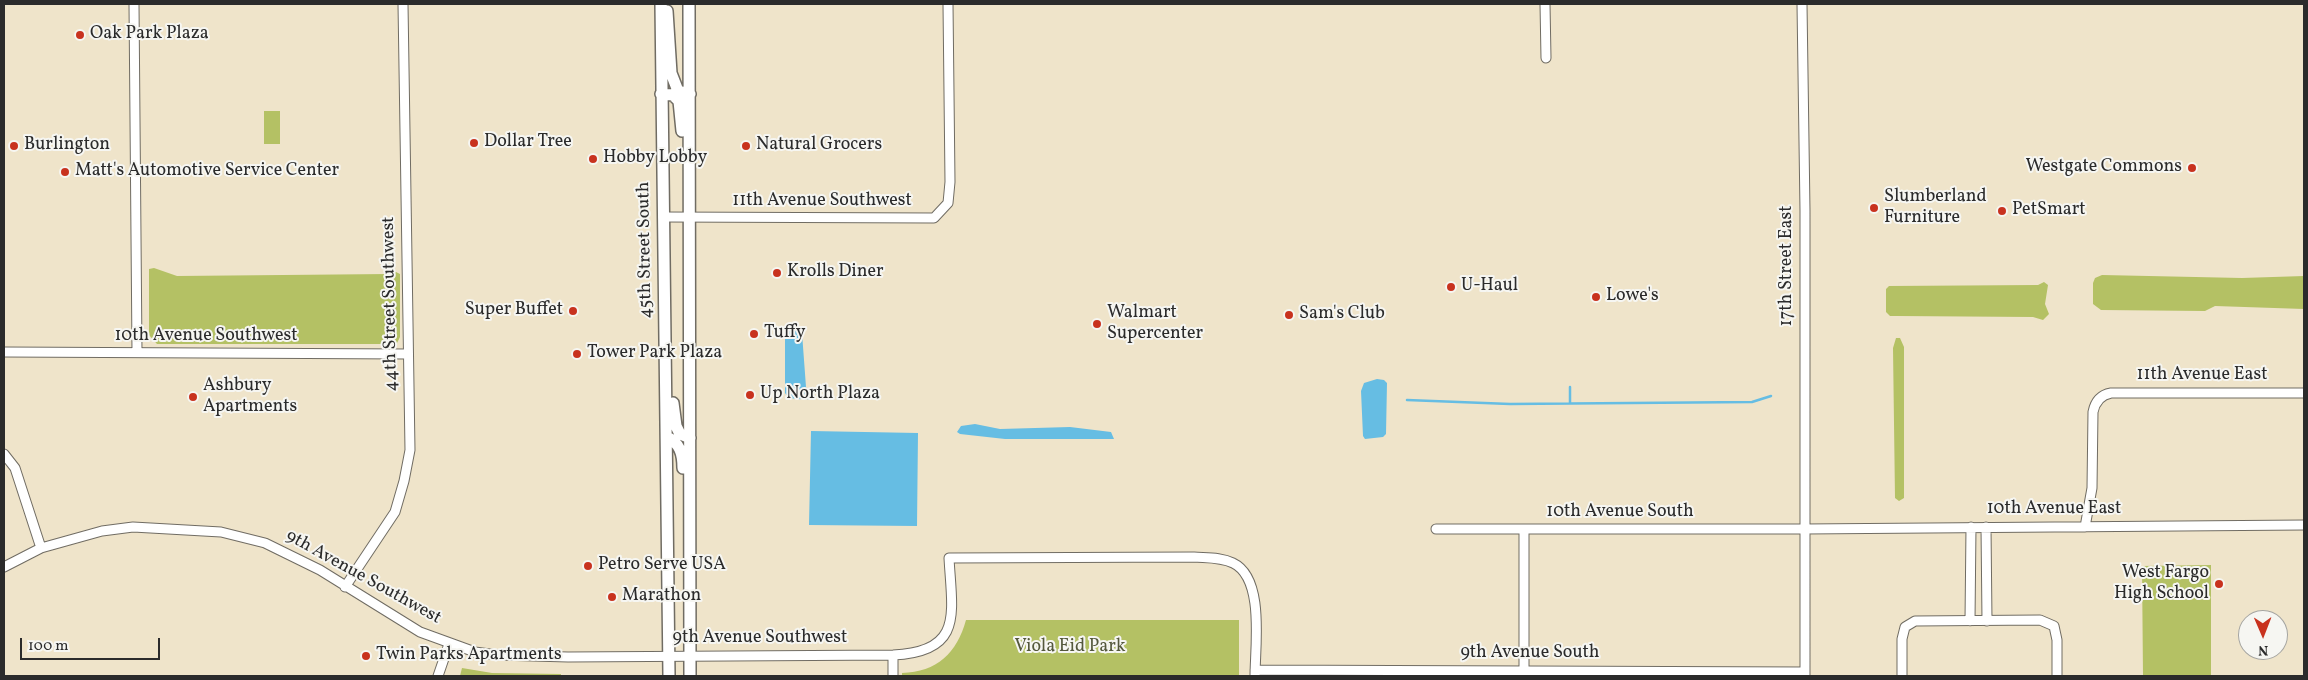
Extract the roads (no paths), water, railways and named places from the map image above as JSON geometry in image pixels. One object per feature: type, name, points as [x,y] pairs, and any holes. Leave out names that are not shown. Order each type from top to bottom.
[{"type":"main road","name":"45th Street South","points":[[661,4],[669,676]]},
{"type":"main road","points":[[666,4],[671,73],[678,91],[690,94]]},
{"type":"main road","points":[[689,4],[690,676]]},
{"type":"main road","points":[[661,94],[673,95],[679,102],[684,154],[690,166]]},
{"type":"main road","points":[[664,321],[672,346],[673,407],[676,426],[680,434],[690,438]]},
{"type":"main road","points":[[667,438],[675,441],[683,458],[683,511],[690,554]]},
{"type":"street","points":[[134,4],[137,352]]},
{"type":"street","name":"44th Street Southwest","points":[[345,587],[395,512],[410,450],[403,4]]},
{"type":"street","name":"11th Avenue Southwest","points":[[663,217],[934,218],[948,203],[950,182],[948,4]]},
{"type":"street","points":[[1545,4],[1546,58]]},
{"type":"street","name":"17th Street East","points":[[1802,4],[1805,211],[1805,674]]},
{"type":"street","name":"10th Avenue Southwest","points":[[4,352],[408,354]]},
{"type":"street","name":"11th Avenue East","points":[[2085,527],[2092,488],[2093,412],[2101,396],[2111,393],[2304,393]]},
{"type":"street","points":[[4,454],[15,468],[41,548]]},
{"type":"street","name":"10th Avenue East","points":[[1805,529],[2304,525]]},
{"type":"street","name":"9th Avenue Southwest","points":[[4,567],[41,548],[86,534],[133,527],[221,532],[265,543],[320,570],[420,632],[475,652],[497,655],[893,655],[916,654],[930,649],[942,639],[948,628],[952,613],[949,558],[1222,559],[1234,563],[1244,571],[1254,591],[1255,673]]},
{"type":"street","points":[[1970,527],[1970,621]]},
{"type":"street","points":[[1986,527],[1987,621]]},
{"type":"street","name":"10th Avenue South","points":[[1436,529],[1805,529]]},
{"type":"street","points":[[1524,529],[1524,674]]},
{"type":"street","points":[[1902,676],[1902,639],[1905,627],[1916,621],[2040,620],[2054,626],[2057,640],[2057,676]]},
{"type":"street","points":[[438,676],[449,644]]},
{"type":"street","points":[[893,655],[893,676]]},
{"type":"street","name":"9th Avenue South","points":[[1255,673],[1805,674]]},
{"type":"water","points":[[796,326],[802,333],[806,387],[814,399],[812,400],[790,398],[785,393],[785,333],[789,327]]},
{"type":"water","points":[[1377,379],[1384,380],[1387,383],[1386,434],[1383,437],[1365,439],[1363,436],[1361,391],[1364,383]]},
{"type":"water","points":[[975,424],[1000,429],[1070,427],[1111,432],[1114,439],[1005,439],[960,434],[957,432],[961,426]]},
{"type":"water","points":[[811,431],[918,433],[917,526],[809,525]]},
{"type":"waterway","points":[[1570,387],[1570,403]]},
{"type":"waterway","points":[[1407,400],[1510,404],[1752,402],[1771,396]]},
{"type":"place","name":"Oak Park Plaza","points":[[80,35]]},
{"type":"place","name":"Dollar Tree","points":[[474,143]]},
{"type":"place","name":"Burlington","points":[[14,146]]},
{"type":"place","name":"Natural Grocers","points":[[746,146]]},
{"type":"place","name":"Hobby Lobby","points":[[593,159]]},
{"type":"place","name":"Westgate Commons","points":[[2192,168]]},
{"type":"place","name":"Matt's Automotive Service Center","points":[[65,172]]},
{"type":"place","name":"Slumberland Furniture","points":[[1874,208]]},
{"type":"place","name":"PetSmart","points":[[2002,211]]},
{"type":"place","name":"Krolls Diner","points":[[777,273]]},
{"type":"place","name":"U-Haul","points":[[1451,287]]},
{"type":"place","name":"Lowe's","points":[[1596,297]]},
{"type":"place","name":"Super Buffet","points":[[573,311]]},
{"type":"place","name":"Sam's Club","points":[[1289,315]]},
{"type":"place","name":"Walmart Supercenter","points":[[1097,324]]},
{"type":"place","name":"Tuffy","points":[[754,334]]},
{"type":"place","name":"Tower Park Plaza","points":[[577,354]]},
{"type":"place","name":"Up North Plaza","points":[[750,395]]},
{"type":"place","name":"Ashbury Apartments","points":[[193,397]]},
{"type":"place","name":"Petro Serve USA","points":[[588,566]]},
{"type":"place","name":"West Fargo High School","points":[[2219,584]]},
{"type":"place","name":"Marathon","points":[[612,597]]},
{"type":"place","name":"Twin Parks Apartments","points":[[366,656]]},
{"type":"park label","name":"Viola Eid Park","points":[[1070,648]]}]
